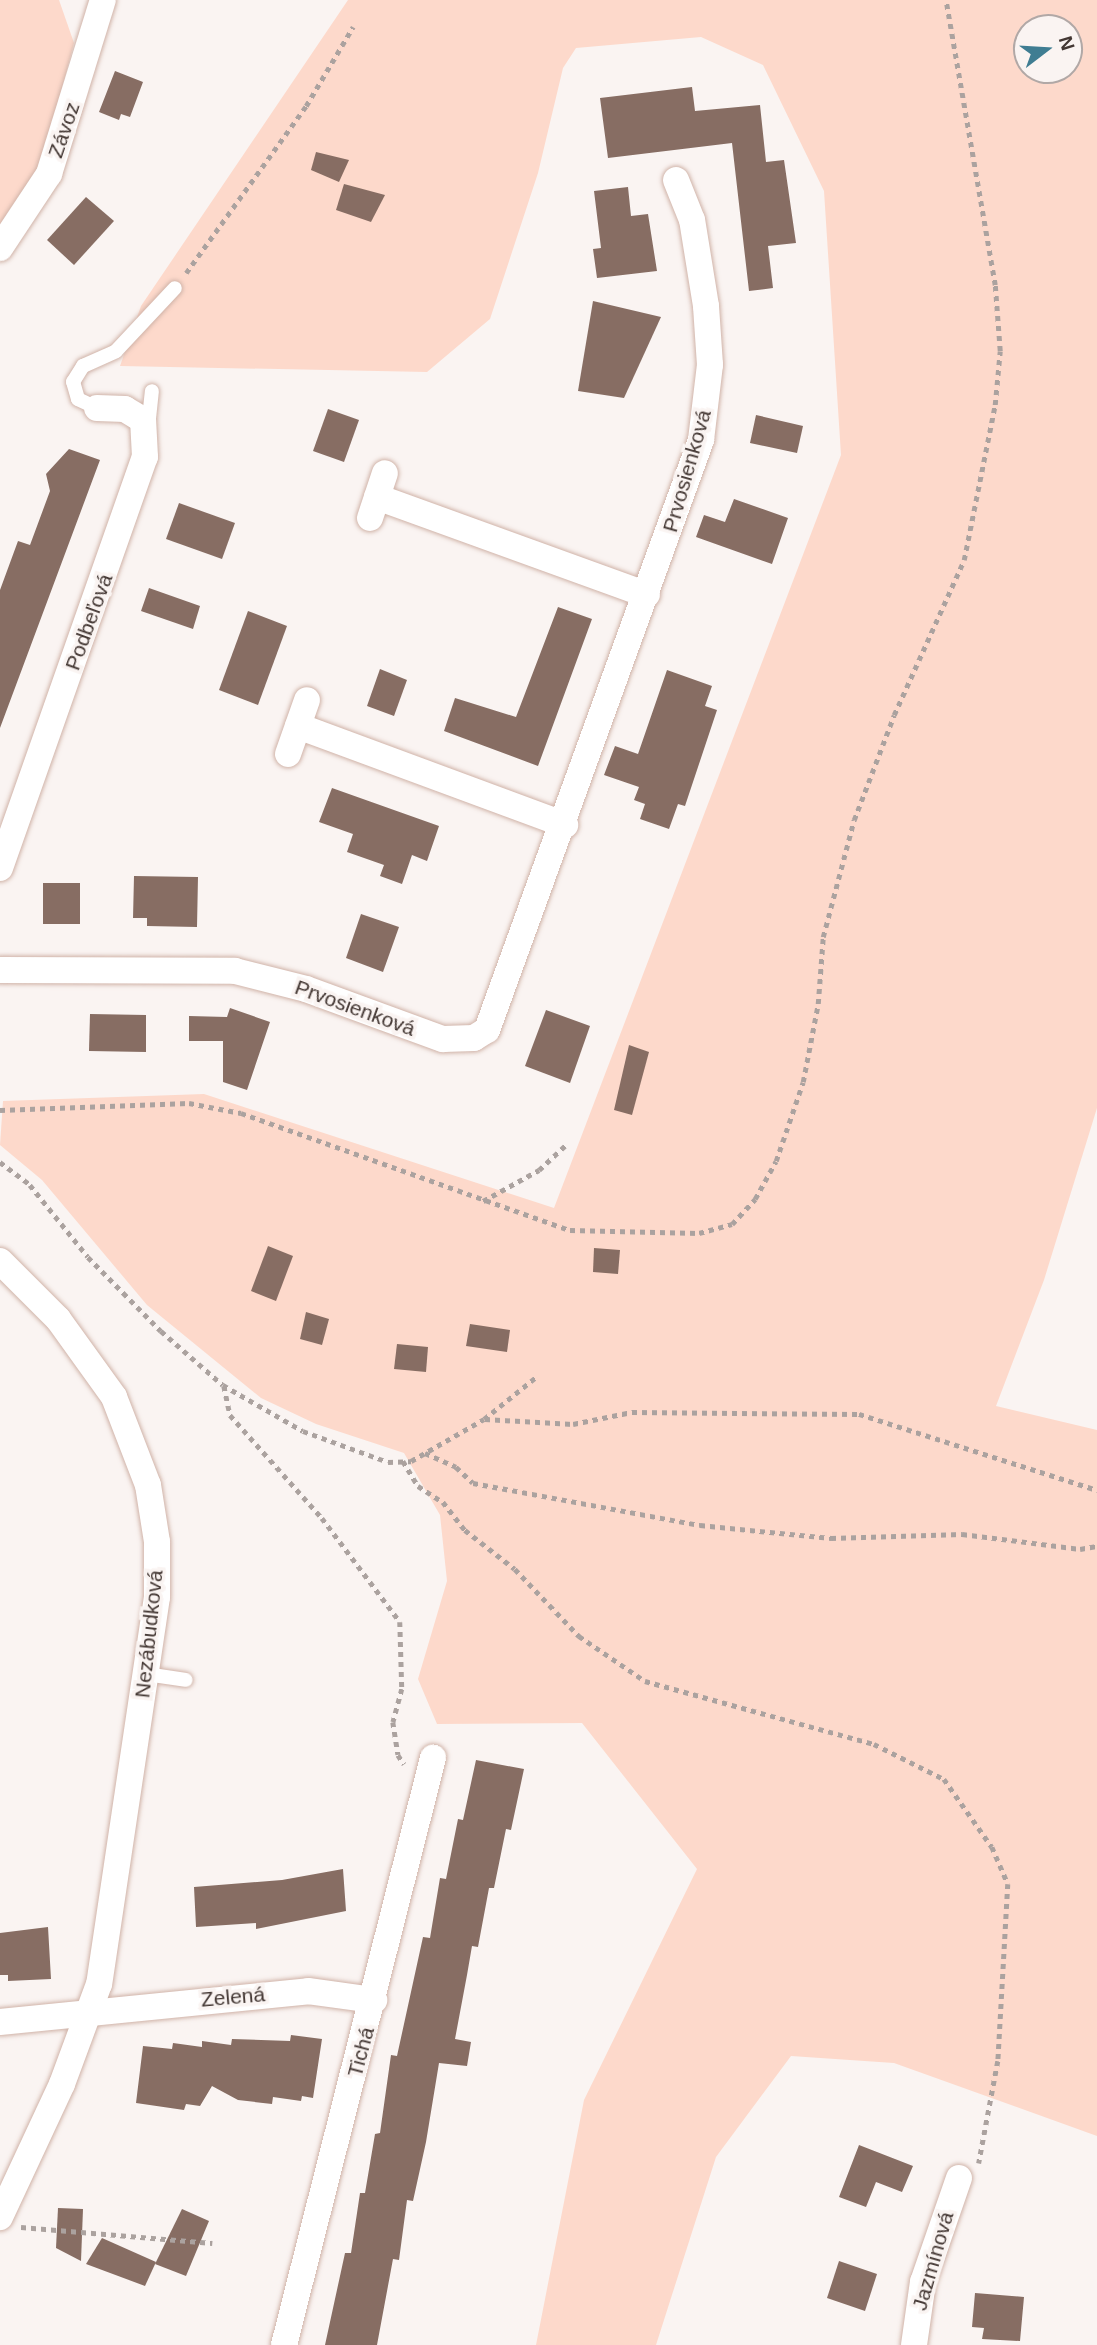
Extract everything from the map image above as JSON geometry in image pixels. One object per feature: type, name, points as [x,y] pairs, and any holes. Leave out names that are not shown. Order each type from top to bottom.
[{"type":"street","name":"Závoz","points":[[0,248],[49,174],[103,0]]},
{"type":"street","name":"Prvosienková","points":[[0,970],[235,971],[306,989],[443,1040],[474,1038],[495,1018],[693,465],[708,392],[709,341],[701,257],[676,180]]},
{"type":"street","points":[[97,408],[135,412],[147,434]]},
{"type":"street","name":"Podbeľová","points":[[0,868],[140,481],[147,434]]},
{"type":"street","points":[[377,496],[647,595]]},
{"type":"street","points":[[288,754],[307,700]]},
{"type":"street","points":[[298,726],[565,825]]},
{"type":"street","name":"Nezábudková","points":[[0,1261],[87,1355],[114,1397],[135,1442],[157,1542],[157,1597],[146,1674],[99,1984],[90,2010]]},
{"type":"street","name":"Tichá","points":[[284,2345],[374,2000],[433,1758]]},
{"type":"street","name":"Zelená","points":[[0,2022],[90,2010],[308,1991],[374,2000]]},
{"type":"street","points":[[7,2222],[90,2010]]},
{"type":"street","name":"Jazmínová","points":[[914,2345],[923,2282],[959,2178]]},
{"type":"lane","points":[[97,408],[78,399],[73,382],[83,366],[116,351],[175,288]]},
{"type":"lane","points":[[147,434],[152,391]]},
{"type":"lane","points":[[146,1674],[186,1680]]},
{"type":"path","points":[[0,1110],[188,1103],[241,1114],[482,1202],[570,1230],[699,1233],[732,1224],[755,1199],[776,1161],[803,1082],[818,1004],[823,937],[853,820],[894,715],[964,560],[995,405],[1000,351],[995,285],[946,0]]},
{"type":"path","points":[[175,288],[284,139],[353,27]]},
{"type":"path","points":[[482,1202],[539,1170],[566,1145]]},
{"type":"path","points":[[0,1161],[30,1185],[119,1291],[223,1385],[303,1431],[388,1462],[403,1461],[425,1453],[484,1419],[536,1377]]},
{"type":"path","points":[[223,1385],[230,1415],[322,1518],[400,1622],[402,1689],[393,1722],[398,1755],[425,1792]]},
{"type":"path","points":[[484,1419],[573,1423],[632,1412],[859,1414],[1097,1490]]},
{"type":"path","points":[[425,1453],[456,1467],[473,1483],[701,1525],[831,1538],[962,1534],[1080,1549],[1097,1546]]},
{"type":"path","points":[[403,1461],[418,1486],[443,1502],[465,1530],[515,1569],[579,1636],[645,1681],[874,1744],[944,1779],[992,1847],[1008,1884],[992,2109],[978,2165],[959,2178]]},
{"type":"path","points":[[7,2222],[212,2243]]},
{"type":"shaded area","points":[[0,0],[59,0],[74,43],[43,159],[0,231]]},
{"type":"shaded area","points":[[348,0],[1097,0],[1097,1108],[1044,1280],[996,1406],[1097,1430],[1097,2136],[894,2063],[791,2056],[716,2157],[656,2345],[536,2345],[584,2100],[697,1869],[582,1723],[437,1724],[418,1679],[447,1581],[440,1515],[404,1453],[316,1424],[261,1398],[147,1305],[42,1180],[0,1145],[3,1101],[204,1094],[554,1208],[841,455],[824,191],[763,65],[701,37],[576,48],[563,68],[538,173],[490,319],[427,372],[120,366],[141,306]]},
{"type":"building","points":[[115,71],[143,82],[130,117],[121,114],[119,120],[99,112]]},
{"type":"building","points":[[692,87],[695,111],[760,105],[766,162],[784,160],[796,243],[768,246],[773,288],[749,291],[732,143],[608,158],[600,98]]},
{"type":"building","points":[[316,152],[349,160],[339,182],[311,170]]},
{"type":"building","points":[[344,184],[385,195],[371,222],[336,210]]},
{"type":"building","points":[[628,187],[631,216],[648,214],[657,271],[597,278],[593,249],[601,248],[594,191]]},
{"type":"building","points":[[86,197],[114,221],[74,265],[47,240]]},
{"type":"building","points":[[593,301],[661,317],[624,398],[578,391]]},
{"type":"building","points":[[328,409],[359,420],[344,462],[313,451]]},
{"type":"building","points":[[756,415],[803,426],[797,453],[750,443]]},
{"type":"building","points":[[69,449],[100,460],[0,728],[0,590],[18,541],[30,545],[50,491],[46,474]]},
{"type":"building","points":[[734,499],[788,518],[772,564],[696,537],[704,515],[725,522]]},
{"type":"building","points":[[179,503],[235,523],[222,559],[166,539]]},
{"type":"building","points":[[149,588],[200,606],[193,629],[141,611]]},
{"type":"building","points":[[558,607],[592,619],[538,766],[444,731],[455,698],[516,717]]},
{"type":"building","points":[[248,611],[287,626],[258,705],[219,690]]},
{"type":"building","points":[[380,669],[407,680],[394,716],[367,706]]},
{"type":"building","points":[[667,670],[712,686],[705,706],[717,710],[685,806],[678,804],[669,829],[640,819],[645,804],[634,800],[639,787],[604,775],[615,746],[638,754]]},
{"type":"building","points":[[332,788],[439,826],[427,861],[412,855],[402,884],[380,876],[384,865],[347,852],[353,834],[319,822]]},
{"type":"building","points":[[134,876],[198,877],[197,927],[147,926],[147,918],[133,918]]},
{"type":"building","points":[[43,883],[80,883],[80,924],[43,924]]},
{"type":"building","points":[[361,914],[399,927],[383,972],[346,958]]},
{"type":"building","points":[[230,1008],[270,1022],[247,1090],[223,1082],[223,1041],[189,1041],[189,1016],[227,1017]]},
{"type":"building","points":[[546,1010],[590,1026],[570,1083],[525,1066]]},
{"type":"building","points":[[90,1014],[146,1015],[146,1052],[89,1051]]},
{"type":"building","points":[[629,1045],[649,1052],[632,1115],[614,1110]]},
{"type":"building","points":[[268,1246],[293,1256],[276,1301],[251,1291]]},
{"type":"building","points":[[594,1248],[620,1250],[618,1274],[593,1272]]},
{"type":"building","points":[[306,1312],[329,1319],[322,1345],[300,1339]]},
{"type":"building","points":[[470,1324],[510,1330],[507,1352],[466,1346]]},
{"type":"building","points":[[397,1344],[428,1347],[426,1372],[394,1369]]},
{"type":"building","points":[[476,1760],[524,1769],[511,1830],[506,1829],[494,1888],[489,1888],[478,1947],[472,1946],[455,2039],[471,2042],[467,2066],[439,2063],[426,2142],[413,2201],[407,2200],[399,2260],[393,2259],[377,2345],[325,2345],[345,2253],[351,2253],[360,2193],[365,2193],[375,2134],[380,2133],[391,2055],[397,2056],[423,1937],[430,1938],[440,1878],[446,1879],[458,1819],[463,1820]]},
{"type":"building","points":[[343,1869],[346,1911],[256,1929],[256,1923],[196,1927],[194,1887],[282,1880]]},
{"type":"building","points":[[48,1927],[51,1979],[8,1981],[8,1975],[0,1975],[0,1933]]},
{"type":"building","points":[[291,2035],[322,2039],[313,2098],[302,2096],[301,2101],[273,2097],[272,2104],[238,2100],[212,2086],[200,2106],[186,2104],[184,2110],[136,2103],[143,2046],[172,2049],[173,2043],[202,2047],[202,2041],[231,2045],[232,2039],[290,2041]]},
{"type":"building","points":[[859,2145],[913,2166],[902,2192],[876,2182],[866,2207],[839,2197]]},
{"type":"building","points":[[58,2208],[83,2209],[81,2261],[56,2248]]},
{"type":"building","points":[[182,2209],[209,2221],[186,2276],[155,2264]]},
{"type":"building","points":[[102,2238],[156,2262],[145,2286],[86,2264]]},
{"type":"building","points":[[839,2261],[877,2274],[865,2311],[827,2298]]},
{"type":"building","points":[[975,2293],[1024,2297],[1020,2341],[982,2339],[984,2328],[972,2327]]}]
